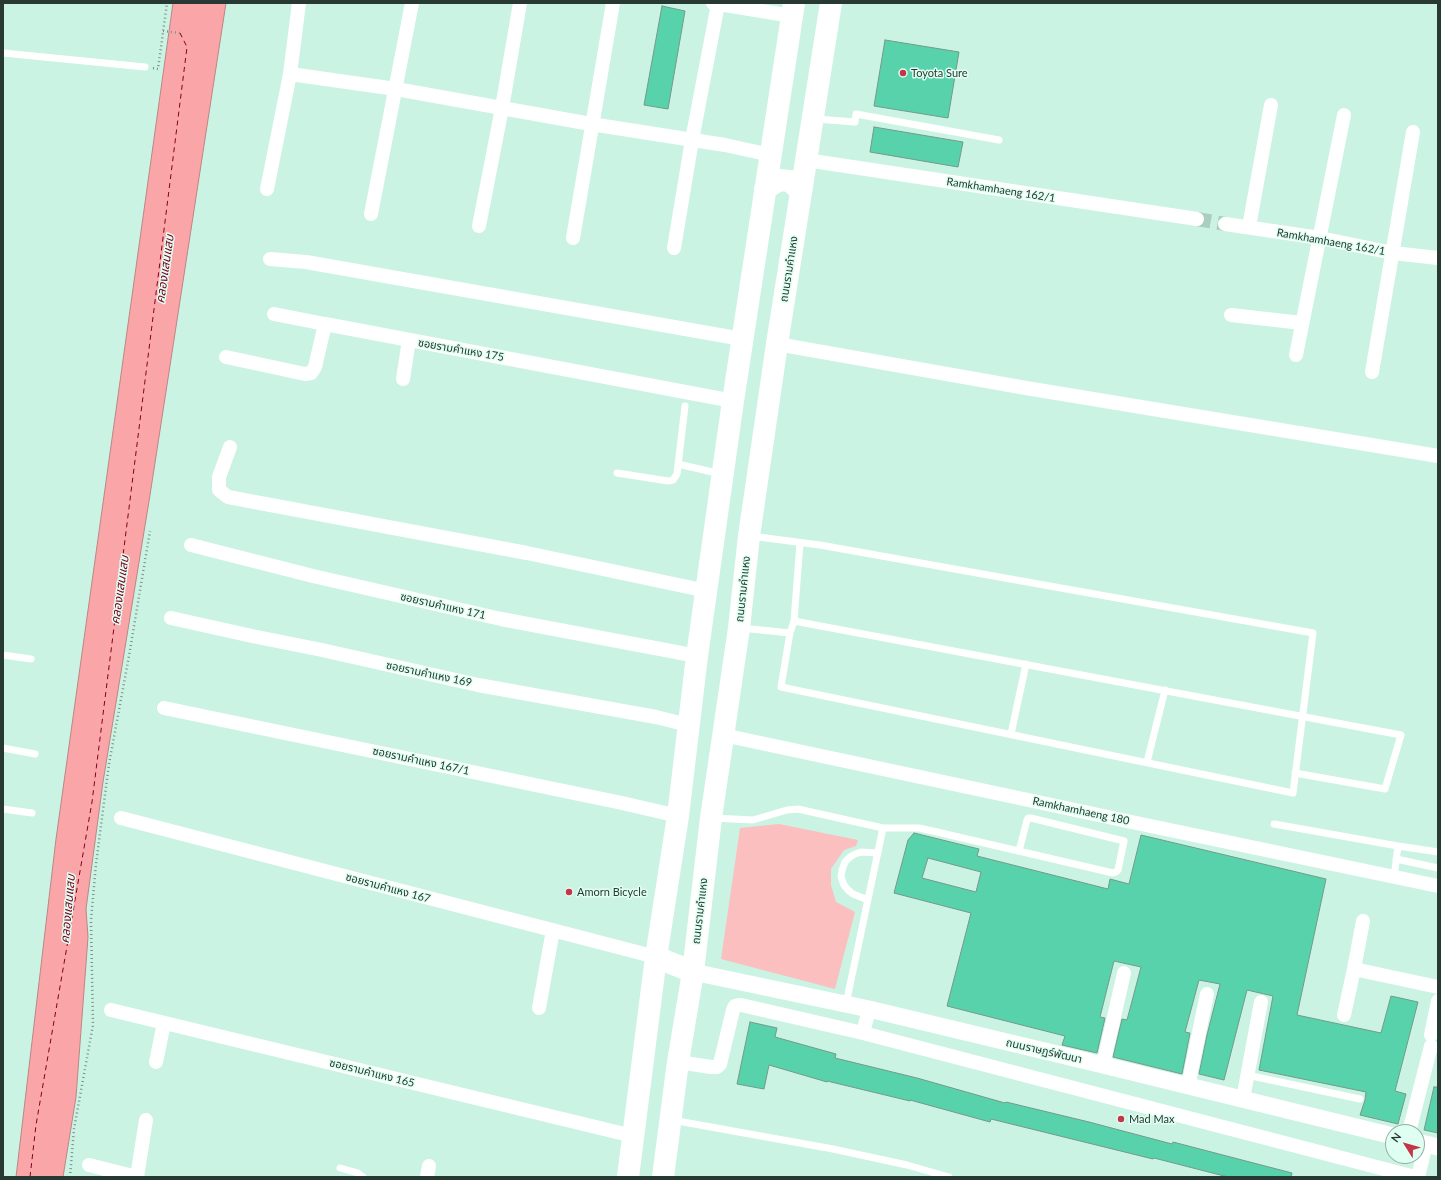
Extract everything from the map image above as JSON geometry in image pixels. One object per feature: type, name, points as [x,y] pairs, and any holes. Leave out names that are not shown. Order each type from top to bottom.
[{"type":"main road","name":"ถนนรามคำแหง","points":[[663,1177],[678,1062],[693,972],[711,818],[739,628],[749,536],[777,344],[831,3]]},
{"type":"main road","points":[[628,1177],[656,957],[678,816],[697,656],[733,401],[793,9]]},
{"type":"main road","points":[[772,147],[807,153]]},
{"type":"main road","points":[[766,189],[779,180],[790,181],[801,191]]},
{"type":"main road","points":[[656,957],[693,972]]},
{"type":"street","points":[[268,189],[290,74],[299,3]]},
{"type":"street","points":[[371,214],[412,3]]},
{"type":"street","points":[[479,226],[502,108],[520,3]]},
{"type":"street","points":[[573,238],[591,124],[613,3]]},
{"type":"street","points":[[674,248],[716,3],[793,9]]},
{"type":"street","points":[[290,74],[396,88],[591,124],[725,145],[772,147]]},
{"type":"street","points":[[1249,227],[1271,105]]},
{"type":"street","points":[[1296,356],[1344,115]]},
{"type":"street","points":[[1372,372],[1413,132]]},
{"type":"street","name":"Ramkhamhaeng 162/1","points":[[807,153],[1197,219]]},
{"type":"street","name":"Ramkhamhaeng 162/1","points":[[1225,224],[1320,238],[1393,253],[1438,258]]},
{"type":"street","points":[[270,259],[306,262],[742,340]]},
{"type":"street","name":"ซอยรามคำแหง 175","points":[[274,314],[733,401]]},
{"type":"street","points":[[1231,315],[1302,323]]},
{"type":"street","points":[[226,357],[305,374],[311,373],[315,367],[325,324]]},
{"type":"street","points":[[403,379],[409,340]]},
{"type":"street","points":[[777,344],[1026,388],[1438,456]]},
{"type":"street","points":[[230,447],[220,477],[219,490],[228,497],[527,553],[707,591]]},
{"type":"street","name":"ซอยรามคำแหง 171","points":[[191,545],[313,576],[501,619],[697,656]]},
{"type":"street","name":"ซอยรามคำแหง 169","points":[[171,618],[478,685],[688,725]]},
{"type":"street","name":"ซอยรามคำแหง 167/1","points":[[164,708],[622,803],[678,816]]},
{"type":"street","name":"Ramkhamhaeng 180","points":[[723,735],[1438,886]]},
{"type":"street","name":"ซอยรามคำแหง 167","points":[[121,818],[656,957]]},
{"type":"street","points":[[1344,1015],[1363,921]]},
{"type":"street","points":[[539,1008],[553,930]]},
{"type":"street","points":[[1354,969],[1438,986]]},
{"type":"street","name":"ถนนราษฏร์พัฒนา","points":[[693,972],[869,1009],[1385,1134]]},
{"type":"street","points":[[1103,1065],[1124,973]]},
{"type":"street","points":[[1188,1086],[1207,994]]},
{"type":"street","points":[[1411,1124],[1431,1041],[1438,1001]]},
{"type":"street","points":[[1243,1099],[1261,1002]]},
{"type":"street","points":[[678,1062],[717,1067],[720,1064],[732,1010],[736,1006],[741,1005],[863,1033],[1417,1177],[1427,1144]]},
{"type":"street","points":[[863,1033],[869,1009]]},
{"type":"street","name":"ซอยรามคำแหง 165","points":[[111,1010],[633,1136]]},
{"type":"street","points":[[156,1062],[164,1022]]},
{"type":"street","points":[[89,1164],[137,1177],[146,1120]]},
{"type":"lane","points":[[3,53],[145,67]]},
{"type":"lane","points":[[812,119],[855,122],[856,114],[999,140]]},
{"type":"lane","points":[[617,473],[668,481],[673,480],[677,474],[685,406]]},
{"type":"lane","points":[[678,464],[723,474]]},
{"type":"lane","points":[[749,536],[800,543],[1313,633],[1293,792],[781,687],[790,633],[794,621],[800,543]]},
{"type":"lane","points":[[794,621],[1401,735],[1385,789],[1295,772]]},
{"type":"lane","points":[[739,628],[790,633]]},
{"type":"lane","points":[[3,655],[31,659]]},
{"type":"lane","points":[[1011,734],[1026,664]]},
{"type":"lane","points":[[1147,762],[1165,690]]},
{"type":"lane","points":[[3,748],[35,754]]},
{"type":"lane","points":[[3,809],[32,813]]},
{"type":"lane","points":[[711,818],[753,820],[787,810],[798,809],[883,828],[919,828],[1112,873],[1118,870],[1124,841],[1028,818],[1019,851]]},
{"type":"lane","points":[[1274,824],[1438,852]]},
{"type":"lane","points":[[846,1004],[883,828]]},
{"type":"lane","points":[[1394,877],[1398,846]]},
{"type":"lane","points":[[868,900],[853,894],[848,890],[841,877],[842,870],[845,862],[855,854],[861,852],[878,853]]},
{"type":"lane","points":[[1396,859],[1438,868]]},
{"type":"lane","points":[[1247,1075],[1360,1099]]},
{"type":"lane","points":[[670,1119],[833,1149],[907,1165],[949,1177]]},
{"type":"lane","points":[[340,1168],[358,1173],[363,1177]]},
{"type":"path","points":[[145,67],[158,68],[167,3]]},
{"type":"path","points":[[163,31],[180,33]]},
{"type":"path","points":[[70,1177],[74,1130],[93,1025],[91,920],[96,864],[109,764],[150,531]]},
{"type":"shaded area","points":[[779,824],[858,840],[856,846],[844,850],[831,869],[831,885],[836,902],[855,912],[835,989],[721,959],[740,828]]},
{"type":"water","name":"คลองแสนแสบ","points":[[173,3],[226,3],[150,495],[103,782],[86,909],[88,937],[76,1097],[63,1177],[16,1177],[56,839]]},
{"type":"building","points":[[662,6],[685,11],[668,109],[644,105]]},
{"type":"building","points":[[885,40],[959,52],[948,118],[874,106]]},
{"type":"building","points":[[874,127],[963,142],[958,167],[870,152]]},
{"type":"building","points":[[914,833],[979,849],[977,856],[1108,889],[1110,879],[1129,884],[1141,835],[1326,879],[1297,1015],[1381,1033],[1391,996],[1418,1002],[1395,1091],[1406,1094],[1398,1124],[1360,1115],[1366,1092],[1259,1070],[1273,996],[1247,990],[1224,1080],[1199,1074],[1220,984],[1199,980],[1185,1032],[1190,1033],[1182,1074],[1113,1057],[1122,1019],[1127,1020],[1141,967],[1114,961],[1100,1017],[1105,1018],[1097,1053],[1062,1045],[1065,1036],[947,1006],[971,913],[894,893],[908,840]],"holes":[[[928,858],[981,872],[976,892],[922,878]]]},
{"type":"building","points":[[750,1022],[777,1028],[775,1037],[836,1054],[835,1058],[917,1078],[1005,1103],[1089,1122],[1172,1144],[1173,1142],[1292,1173],[1291,1177],[1228,1177],[991,1119],[990,1122],[910,1100],[827,1082],[769,1065],[764,1089],[737,1084]]},
{"type":"building","points":[[1434,1087],[1438,1087],[1438,1133],[1425,1130]]},
{"type":"ferry route","points":[[30,1177],[36,1125],[92,802],[187,47],[180,33]]},
{"type":"tunnel","points":[[1197,219],[1225,224]]},
{"type":"place","name":"Toyota Sure","points":[[903,73]]},
{"type":"place","name":"Amorn Bicycle","points":[[569,892]]},
{"type":"place","name":"Mad Max","points":[[1121,1119]]}]
